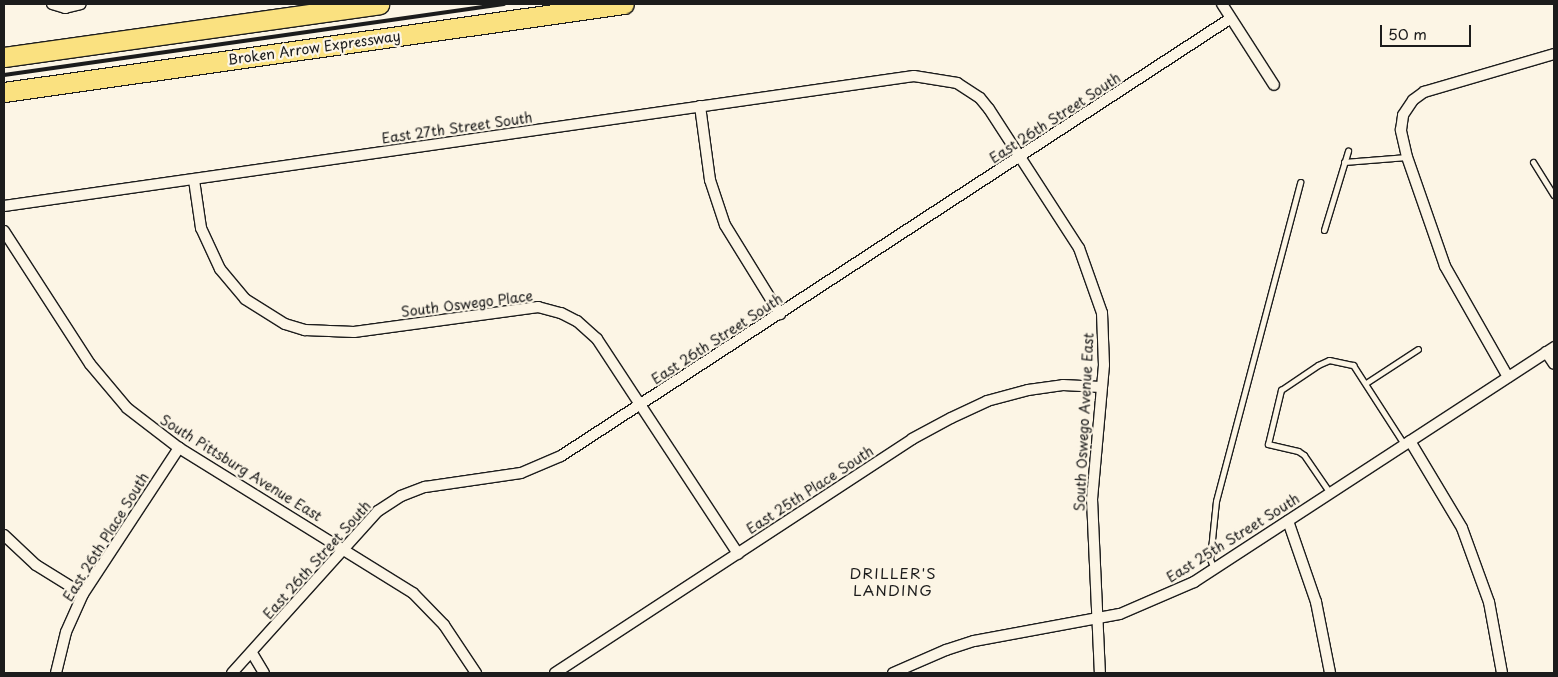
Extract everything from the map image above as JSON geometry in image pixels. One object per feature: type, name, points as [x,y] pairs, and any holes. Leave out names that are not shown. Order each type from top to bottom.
[{"type":"highway","points":[[4,57],[379,4]]},
{"type":"highway","name":"Broken Arrow Expressway","points":[[4,92],[624,4]]},
{"type":"street","points":[[52,4],[66,8],[81,4]]},
{"type":"street","points":[[1222,4],[1274,84]]},
{"type":"street","name":"East 26th Street South","points":[[232,673],[378,511],[401,496],[424,487],[521,473],[540,466],[590,439],[1231,18]]},
{"type":"street","points":[[1508,377],[1445,266],[1407,157],[1401,130],[1407,106],[1424,92],[1554,54]]},
{"type":"street","name":"South Oswego Avenue East","points":[[914,76],[945,78],[980,98],[1021,157],[1079,248],[1094,284],[1104,334],[1092,499],[1100,673]]},
{"type":"street","name":"East 27th Street South","points":[[4,206],[914,76]]},
{"type":"street","points":[[700,106],[710,180],[725,226],[780,314]]},
{"type":"street","name":"South Oswego Place","points":[[194,180],[202,228],[220,269],[245,299],[285,324],[305,330],[347,333],[520,308],[549,310],[587,329],[640,405],[738,554]]},
{"type":"street","name":"South Pittsburg Avenue East","points":[[4,231],[108,387],[139,419],[179,448],[344,548],[424,604],[444,625],[476,673]]},
{"type":"street","points":[[1550,349],[1554,364]]},
{"type":"street","name":"East 25th Street South","points":[[893,673],[946,650],[974,641],[1097,620],[1148,604],[1214,569],[1550,349]]},
{"type":"street","name":"East 25th Place South","points":[[555,673],[912,439],[951,418],[987,401],[1028,390],[1063,385],[1101,387]]},
{"type":"street","points":[[1407,443],[1462,528],[1488,602],[1502,673]]},
{"type":"street","name":"East 26th Place South","points":[[56,673],[66,632],[83,594],[179,448]]},
{"type":"street","points":[[1288,521],[1313,592],[1330,673]]},
{"type":"street","points":[[4,535],[36,565],[83,594]]},
{"type":"street","points":[[252,653],[264,673]]},
{"type":"lane","points":[[1324,230],[1348,151]]},
{"type":"lane","points":[[1344,162],[1407,157]]},
{"type":"lane","points":[[1533,162],[1554,195]]},
{"type":"lane","points":[[1214,569],[1210,559],[1216,501],[1300,182]]},
{"type":"lane","points":[[1366,383],[1418,350]]},
{"type":"lane","points":[[1330,494],[1304,455],[1298,451],[1268,444],[1281,390],[1329,360],[1352,365],[1407,443]]},
{"type":"railway","points":[[4,75],[504,4]]},
{"type":"district","name":"DRILLER'S LANDING","points":[[893,580]]}]
